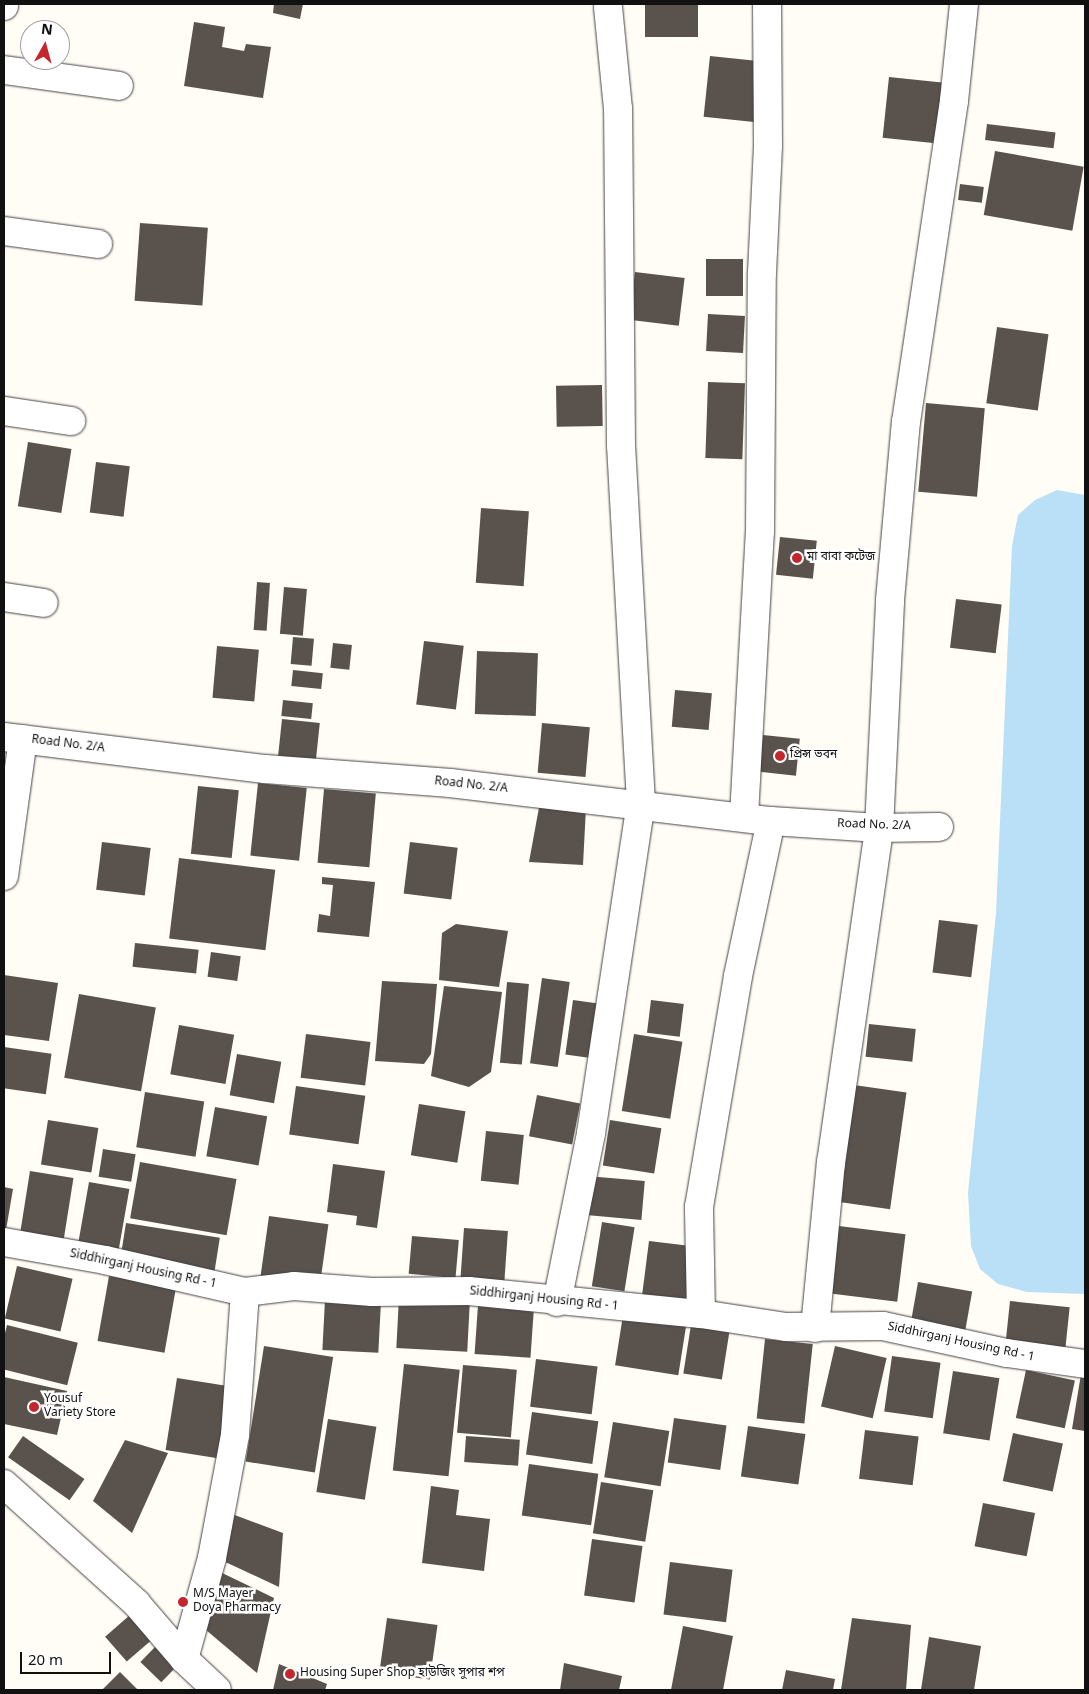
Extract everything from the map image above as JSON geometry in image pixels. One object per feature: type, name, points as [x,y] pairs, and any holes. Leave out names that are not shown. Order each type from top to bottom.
[{"type":"street","points":[[744,816],[760,532],[762,273],[768,146],[767,4]]},
{"type":"street","points":[[815,1328],[831,1163],[878,828],[890,600],[906,422],[954,101],[964,4]]},
{"type":"street","points":[[556,1302],[591,1133],[641,803],[621,446],[618,109],[608,7]]},
{"type":"street","points":[[4,70],[119,86]]},
{"type":"street","points":[[4,231],[98,244]]},
{"type":"street","points":[[4,411],[71,421]]},
{"type":"street","points":[[4,597],[44,603]]},
{"type":"street","points":[[4,876],[14,738]]},
{"type":"street","name":"Road No. 2/A","points":[[14,738],[265,769],[641,803],[771,821],[878,828],[938,828]]},
{"type":"street","points":[[701,1314],[699,1207],[738,976],[771,821]]},
{"type":"street","name":"Siddhirganj Housing Rd - 1","points":[[4,1242],[105,1260],[245,1292],[294,1286],[372,1292],[469,1291],[529,1296],[556,1302],[701,1314],[815,1328],[883,1326],[1007,1353],[1085,1364]]},
{"type":"street","points":[[184,1659],[212,1558],[235,1435],[245,1292]]},
{"type":"street","points":[[4,1484],[136,1603],[184,1659],[217,1690]]},
{"type":"water","points":[[1057,490],[1085,495],[1085,1294],[1027,1292],[998,1284],[980,1269],[971,1246],[968,1193],[996,913],[1012,546],[1018,515],[1035,500]]},
{"type":"building","points":[[274,4],[303,4],[300,19],[273,13]]},
{"type":"building","points":[[645,4],[698,4],[698,37],[645,37]]},
{"type":"building","points":[[194,22],[225,27],[222,47],[244,51],[246,44],[271,47],[263,98],[184,86]]},
{"type":"building","points":[[710,56],[763,62],[756,122],[704,117]]},
{"type":"building","points":[[889,77],[942,83],[935,143],[883,138]]},
{"type":"building","points":[[987,124],[1055,132],[1054,148],[985,140]]},
{"type":"building","points":[[995,151],[1084,167],[1072,231],[984,215]]},
{"type":"building","points":[[960,184],[984,187],[982,203],[958,200]]},
{"type":"building","points":[[140,223],[208,228],[202,306],[135,301]]},
{"type":"building","points":[[706,259],[743,259],[743,296],[706,296]]},
{"type":"building","points":[[635,272],[685,278],[679,326],[629,320]]},
{"type":"building","points":[[708,314],[745,316],[743,353],[706,351]]},
{"type":"building","points":[[997,327],[1048,334],[1038,410],[986,403]]},
{"type":"building","points":[[708,382],[745,383],[742,459],[705,458]]},
{"type":"building","points":[[602,385],[603,426],[557,427],[556,386]]},
{"type":"building","points":[[926,403],[985,408],[977,497],[918,492]]},
{"type":"building","points":[[28,442],[71,449],[61,513],[18,506]]},
{"type":"building","points":[[96,462],[130,466],[124,517],[90,513]]},
{"type":"building","points":[[481,508],[529,511],[524,586],[476,583]]},
{"type":"building","name":"মা বাবা কটেজ","points":[[780,537],[817,541],[813,579],[776,575]]},
{"type":"building","points":[[257,582],[270,583],[267,631],[254,630]]},
{"type":"building","points":[[284,587],[307,589],[303,636],[280,634]]},
{"type":"building","points":[[956,599],[1002,605],[996,653],[950,648]]},
{"type":"building","points":[[293,637],[314,639],[312,666],[291,664]]},
{"type":"building","points":[[424,641],[464,646],[456,709],[416,705]]},
{"type":"building","points":[[333,643],[352,645],[349,670],[330,668]]},
{"type":"building","points":[[217,646],[259,650],[254,701],[212,698]]},
{"type":"building","points":[[477,651],[538,653],[536,716],[475,714]]},
{"type":"building","points":[[293,670],[323,673],[321,689],[291,686]]},
{"type":"building","points":[[675,690],[712,693],[709,730],[672,727]]},
{"type":"building","points":[[283,700],[313,703],[311,719],[281,716]]},
{"type":"building","points":[[282,719],[320,723],[315,768],[277,764]]},
{"type":"building","points":[[542,723],[590,727],[585,777],[538,773]]},
{"type":"building","name":"প্রিন্স ভবন","points":[[763,735],[800,739],[796,776],[759,772]]},
{"type":"building","points":[[258,783],[307,788],[299,861],[250,856]]},
{"type":"building","points":[[198,786],[239,790],[232,858],[191,854]]},
{"type":"building","points":[[324,789],[376,794],[369,867],[318,863]]},
{"type":"building","points":[[540,802],[586,807],[583,865],[529,862]]},
{"type":"building","points":[[102,842],[151,848],[145,896],[96,890]]},
{"type":"building","points":[[410,842],[458,848],[451,899],[404,894]]},
{"type":"building","points":[[179,858],[275,870],[265,950],[169,938]]},
{"type":"building","points":[[322,877],[375,882],[369,937],[317,932],[319,914],[330,916],[333,885],[322,884]]},
{"type":"building","points":[[939,920],[978,925],[971,977],[933,973]]},
{"type":"building","points":[[456,924],[508,931],[499,987],[439,980],[442,933]]},
{"type":"building","points":[[135,943],[199,950],[196,974],[132,967]]},
{"type":"building","points":[[211,952],[241,956],[237,981],[208,977]]},
{"type":"building","points":[[4,975],[58,983],[49,1041],[4,1035]]},
{"type":"building","points":[[542,978],[570,982],[558,1067],[530,1063]]},
{"type":"building","points":[[382,981],[437,984],[431,1054],[424,1064],[375,1061]]},
{"type":"building","points":[[507,982],[529,984],[522,1065],[500,1063]]},
{"type":"building","points":[[444,986],[502,992],[491,1072],[469,1087],[431,1076]]},
{"type":"building","points":[[79,994],[156,1008],[141,1091],[64,1078]]},
{"type":"building","points":[[573,1000],[602,1004],[594,1059],[565,1054]]},
{"type":"building","points":[[651,1000],[684,1004],[680,1037],[647,1033]]},
{"type":"building","points":[[869,1024],[916,1029],[912,1062],[866,1057]]},
{"type":"building","points":[[179,1025],[234,1035],[225,1084],[170,1074]]},
{"type":"building","points":[[306,1034],[371,1042],[365,1086],[301,1078]]},
{"type":"building","points":[[634,1034],[682,1042],[670,1119],[622,1111]]},
{"type":"building","points":[[4,1047],[52,1054],[46,1094],[4,1088]]},
{"type":"building","points":[[237,1054],[281,1062],[274,1103],[230,1095]]},
{"type":"building","points":[[854,1085],[906,1092],[890,1209],[838,1202]]},
{"type":"building","points":[[296,1086],[365,1096],[358,1144],[289,1135]]},
{"type":"building","points":[[145,1092],[204,1101],[196,1157],[136,1147]]},
{"type":"building","points":[[537,1095],[580,1103],[572,1145],[529,1136]]},
{"type":"building","points":[[419,1104],[465,1111],[457,1163],[411,1155]]},
{"type":"building","points":[[215,1107],[267,1116],[259,1165],[206,1156]]},
{"type":"building","points":[[48,1120],[98,1128],[91,1172],[41,1164]]},
{"type":"building","points":[[610,1120],[661,1128],[654,1174],[603,1165]]},
{"type":"building","points":[[486,1131],[524,1135],[519,1185],[481,1181]]},
{"type":"building","points":[[103,1149],[136,1154],[131,1182],[99,1177]]},
{"type":"building","points":[[140,1162],[237,1179],[227,1235],[130,1218]]},
{"type":"building","points":[[333,1164],[385,1171],[377,1228],[356,1225],[357,1216],[327,1212]]},
{"type":"building","points":[[30,1171],[73,1178],[62,1251],[18,1244]]},
{"type":"building","points":[[587,1176],[645,1181],[641,1220],[584,1215]]},
{"type":"building","points":[[89,1182],[129,1189],[117,1258],[77,1251]]},
{"type":"building","points":[[4,1187],[13,1189],[5,1236],[4,1236]]},
{"type":"building","points":[[269,1216],[328,1224],[320,1288],[260,1279]]},
{"type":"building","points":[[602,1222],[635,1227],[624,1291],[592,1286]]},
{"type":"building","points":[[126,1223],[220,1238],[214,1274],[120,1260]]},
{"type":"building","points":[[839,1226],[906,1234],[897,1302],[831,1293]]},
{"type":"building","points":[[464,1228],[508,1231],[504,1282],[460,1279]]},
{"type":"building","points":[[412,1236],[459,1240],[456,1278],[409,1274]]},
{"type":"building","points":[[649,1241],[699,1247],[686,1303],[642,1296]]},
{"type":"building","points":[[17,1266],[73,1279],[60,1331],[5,1319]]},
{"type":"building","points":[[109,1276],[176,1288],[165,1353],[98,1341]]},
{"type":"building","points":[[918,1282],[972,1292],[964,1336],[910,1326]]},
{"type":"building","points":[[399,1297],[470,1301],[467,1352],[396,1348]]},
{"type":"building","points":[[325,1300],[381,1303],[378,1353],[322,1350]]},
{"type":"building","points":[[1010,1301],[1070,1307],[1065,1352],[1005,1346]]},
{"type":"building","points":[[478,1305],[534,1309],[530,1358],[475,1354]]},
{"type":"building","points":[[624,1309],[687,1319],[678,1375],[615,1365]]},
{"type":"building","points":[[7,1325],[78,1343],[67,1385],[4,1370],[4,1337]]},
{"type":"building","points":[[691,1325],[730,1331],[722,1379],[683,1373]]},
{"type":"building","points":[[765,1339],[813,1344],[804,1424],[757,1419]]},
{"type":"building","points":[[264,1346],[333,1357],[315,1473],[246,1462]]},
{"type":"building","points":[[835,1346],[887,1358],[873,1418],[821,1406]]},
{"type":"building","points":[[892,1356],[941,1363],[933,1418],[884,1411]]},
{"type":"building","points":[[536,1359],[598,1367],[592,1414],[530,1407]]},
{"type":"building","points":[[404,1364],[460,1370],[449,1476],[393,1470]]},
{"type":"building","points":[[463,1365],[517,1370],[511,1437],[457,1433]]},
{"type":"building","points":[[1082,1368],[1085,1368],[1085,1431],[1072,1429]]},
{"type":"building","points":[[1026,1370],[1075,1380],[1065,1428],[1016,1418]]},
{"type":"building","points":[[953,1371],[999,1378],[990,1441],[943,1433]]},
{"type":"building","name":"Yousuf Variety Store","points":[[4,1377],[67,1391],[57,1435],[4,1424]]},
{"type":"building","points":[[177,1378],[232,1387],[221,1459],[166,1450]]},
{"type":"building","points":[[532,1412],[598,1421],[592,1464],[526,1455]]},
{"type":"building","points":[[674,1418],[726,1425],[720,1470],[668,1463]]},
{"type":"building","points":[[328,1419],[376,1427],[365,1500],[316,1492]]},
{"type":"building","points":[[613,1422],[669,1431],[661,1486],[604,1477]]},
{"type":"building","points":[[748,1426],[805,1434],[798,1485],[741,1477]]},
{"type":"building","points":[[865,1430],[919,1437],[913,1485],[859,1479]]},
{"type":"building","points":[[1013,1433],[1063,1444],[1053,1492],[1003,1481]]},
{"type":"building","points":[[23,1436],[84,1479],[70,1500],[8,1457]]},
{"type":"building","points":[[466,1436],[520,1440],[518,1466],[464,1462]]},
{"type":"building","points":[[125,1440],[168,1453],[132,1533],[93,1501]]},
{"type":"building","points":[[529,1464],[598,1474],[591,1525],[522,1515]]},
{"type":"building","points":[[601,1482],[653,1490],[645,1542],[593,1533]]},
{"type":"building","points":[[431,1486],[459,1490],[456,1515],[490,1519],[484,1571],[422,1563]]},
{"type":"building","points":[[983,1503],[1035,1513],[1027,1556],[975,1546]]},
{"type":"building","points":[[232,1514],[283,1533],[279,1587],[221,1560]]},
{"type":"building","points":[[592,1539],[643,1546],[635,1603],[584,1595]]},
{"type":"building","points":[[670,1562],[733,1570],[726,1622],[664,1615]]},
{"type":"building","points":[[218,1571],[274,1598],[257,1673],[206,1630]]},
{"type":"building","points":[[130,1615],[152,1640],[127,1662],[105,1637]]},
{"type":"building","points":[[387,1618],[438,1625],[430,1680],[379,1672]]},
{"type":"building","points":[[852,1618],[911,1625],[906,1690],[841,1690]]},
{"type":"building","points":[[683,1626],[733,1636],[723,1690],[671,1690]]},
{"type":"building","points":[[929,1637],[981,1646],[974,1690],[921,1690]]},
{"type":"building","points":[[155,1647],[176,1667],[161,1682],[140,1662]]},
{"type":"building","points":[[564,1663],[622,1676],[619,1690],[560,1690]]},
{"type":"building","name":"Housing Super Shop হাউজিং সুপার শপ","points":[[279,1664],[327,1684],[325,1690],[273,1690]]},
{"type":"building","points":[[786,1670],[835,1679],[833,1690],[782,1690]]},
{"type":"building","points":[[120,1672],[138,1690],[102,1690]]},
{"type":"place","name":"মা বাবা কটেজ","points":[[797,558]]},
{"type":"place","name":"প্রিন্স ভবন","points":[[780,756]]},
{"type":"place","name":"Yousuf Variety Store","points":[[34,1407]]},
{"type":"place","name":"M/S Mayer Doya Pharmacy","points":[[183,1602]]},
{"type":"place","name":"Housing Super Shop হাউজিং সুপার শপ","points":[[290,1674]]}]
